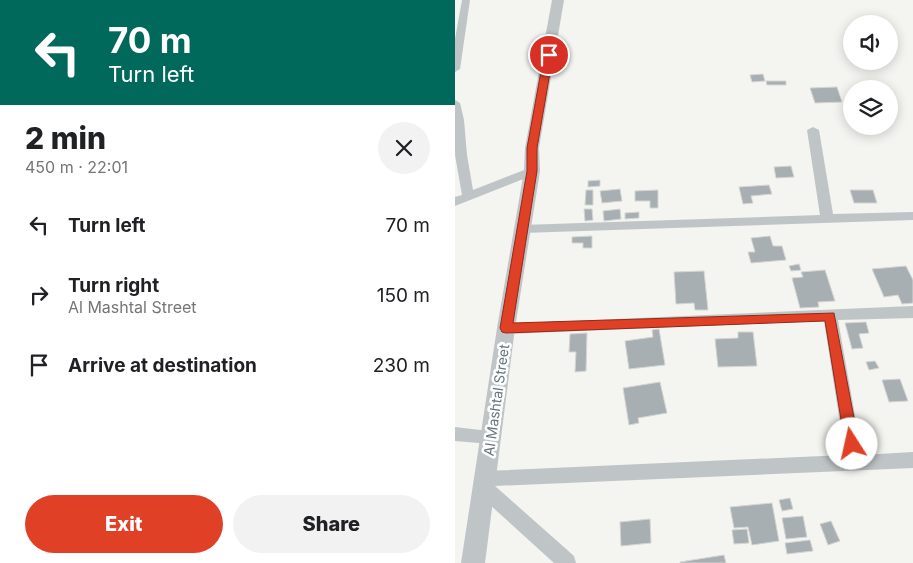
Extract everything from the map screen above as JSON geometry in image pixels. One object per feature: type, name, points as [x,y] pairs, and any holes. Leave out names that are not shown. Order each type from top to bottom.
[{"type":"street","points":[[455,69],[466,0]]},
{"type":"street","name":"Al Mashtal Street","points":[[473,563],[506,328],[532,171],[532,148],[558,0]]},
{"type":"street","points":[[455,103],[459,120],[461,155],[469,195]]},
{"type":"street","points":[[813,130],[827,219]]},
{"type":"street","points":[[455,202],[532,171]]},
{"type":"street","points":[[522,229],[913,216]]},
{"type":"street","points":[[506,328],[913,312]]},
{"type":"street","points":[[830,316],[855,462]]},
{"type":"street","points":[[457,432],[491,437]]},
{"type":"street","points":[[485,483],[913,460]]},
{"type":"street","points":[[485,483],[567,563]]},
{"type":"building","points":[[763,74],[765,81],[752,82],[750,75]]},
{"type":"building","points":[[766,81],[786,81],[786,85],[767,85]]},
{"type":"building","points":[[837,87],[842,102],[815,103],[810,88]]},
{"type":"building","points":[[791,166],[794,177],[776,178],[774,167]]},
{"type":"building","points":[[600,180],[600,186],[588,187],[588,181]]},
{"type":"building","points":[[769,185],[772,194],[751,196],[753,203],[743,204],[739,187]]},
{"type":"building","points":[[620,189],[622,201],[602,203],[600,191]]},
{"type":"building","points":[[586,190],[593,190],[593,205],[585,205]]},
{"type":"building","points":[[658,190],[658,208],[650,208],[650,201],[635,201],[635,191]]},
{"type":"building","points":[[850,190],[873,190],[877,203],[854,203]]},
{"type":"building","points":[[584,209],[592,209],[593,220],[585,221]]},
{"type":"building","points":[[620,209],[621,219],[604,221],[603,211]]},
{"type":"building","points":[[639,212],[639,218],[625,219],[625,213]]},
{"type":"building","points":[[592,236],[592,248],[583,248],[583,243],[572,243],[572,237]]},
{"type":"building","points":[[770,236],[773,246],[782,246],[786,260],[751,263],[748,252],[755,252],[751,238]]},
{"type":"building","points":[[799,264],[801,270],[791,271],[789,266]]},
{"type":"building","points":[[906,266],[913,280],[913,303],[902,304],[898,295],[884,297],[872,269]]},
{"type":"building","points":[[825,270],[835,301],[818,302],[819,307],[800,308],[792,278],[803,277],[801,272]]},
{"type":"building","points":[[704,271],[708,310],[695,310],[694,303],[676,304],[674,272]]},
{"type":"building","points":[[866,322],[869,333],[859,334],[863,348],[852,349],[845,323]]},
{"type":"building","points":[[659,329],[665,365],[629,369],[625,341],[653,337],[652,330]]},
{"type":"building","points":[[738,332],[753,332],[757,366],[718,367],[715,339],[738,338]]},
{"type":"building","points":[[587,333],[586,371],[575,372],[576,352],[569,352],[570,334]]},
{"type":"building","points":[[875,361],[879,368],[869,370],[866,362]]},
{"type":"building","points":[[900,379],[908,401],[889,402],[882,380]]},
{"type":"building","points":[[660,382],[667,413],[638,418],[639,423],[629,425],[623,388]]},
{"type":"building","points":[[790,498],[793,509],[782,511],[779,500]]},
{"type":"building","points":[[772,503],[779,541],[752,545],[748,527],[734,528],[730,507]]},
{"type":"building","points":[[803,516],[807,537],[786,539],[782,518]]},
{"type":"building","points":[[650,519],[651,543],[621,546],[620,522]]},
{"type":"building","points":[[831,521],[840,541],[828,545],[820,524]]},
{"type":"building","points":[[747,529],[749,543],[734,544],[732,530]]},
{"type":"building","points":[[810,540],[813,551],[787,554],[785,543]]},
{"type":"building","points":[[724,555],[726,563],[680,563],[680,562]]},
{"type":"route","points":[[549,55],[532,148],[532,171],[506,328],[830,316],[852,444]]}]
